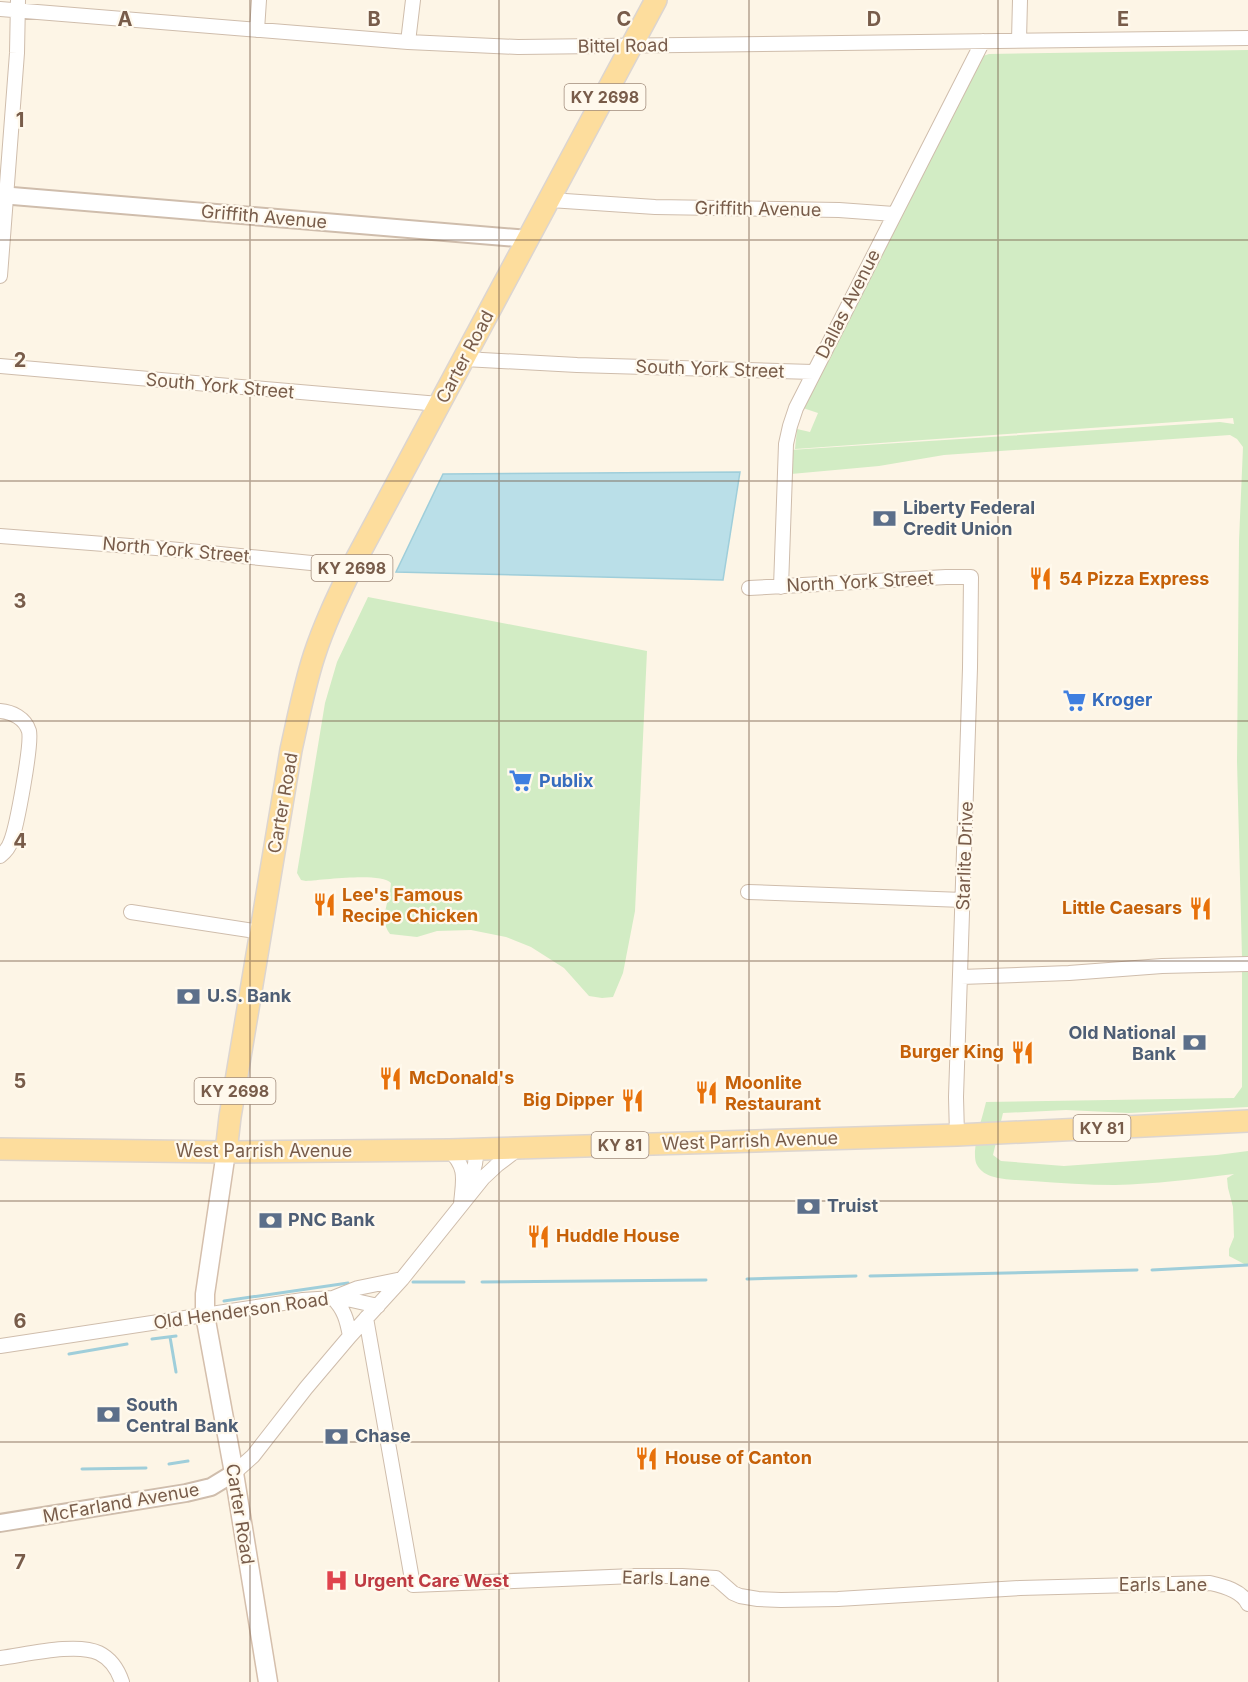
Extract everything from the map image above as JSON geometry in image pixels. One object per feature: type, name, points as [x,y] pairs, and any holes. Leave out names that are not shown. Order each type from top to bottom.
[{"type":"main road","name":"Carter Road","points":[[268,1682],[234,1473],[205,1315],[205,1294],[230,1117],[291,750],[302,699],[324,628],[352,567],[656,0]]},
{"type":"main road","name":"West Parrish Avenue","points":[[0,1149],[226,1152],[449,1150],[957,1135],[1248,1121]]},
{"type":"street","points":[[257,30],[259,0]]},
{"type":"street","points":[[408,42],[413,0]]},
{"type":"street","points":[[1019,40],[1020,0]]},
{"type":"street","points":[[0,276],[3,195],[17,53],[18,5]]},
{"type":"street","name":"Bittel Road","points":[[0,9],[18,5],[257,30],[408,42],[518,47],[1248,38]]},
{"type":"street","name":"Dallas Avenue","points":[[781,587],[786,444],[796,408],[983,41]]},
{"type":"street","name":"Griffith Avenue","points":[[3,195],[528,239]]},
{"type":"street","name":"Griffith Avenue","points":[[549,200],[655,207],[839,210],[894,214]]},
{"type":"street","name":"South York Street","points":[[464,359],[589,366],[813,372]]},
{"type":"street","name":"South York Street","points":[[0,366],[439,405]]},
{"type":"street","name":"North York Street","points":[[0,536],[169,549],[352,567]]},
{"type":"street","name":"North York Street","points":[[749,588],[971,577]]},
{"type":"street","name":"Starlite Drive","points":[[957,1135],[956,1097],[971,577]]},
{"type":"street","points":[[0,711],[16,715],[24,722],[29,731],[30,742],[11,841],[7,850],[0,856]]},
{"type":"street","points":[[748,892],[963,900]]},
{"type":"street","points":[[131,912],[261,932]]},
{"type":"street","points":[[961,977],[1069,973],[1162,966],[1248,964]]},
{"type":"street","points":[[378,1306],[461,1204],[496,1165],[520,1148]]},
{"type":"street","points":[[461,1204],[470,1188],[477,1149]]},
{"type":"street","points":[[449,1150],[462,1166],[461,1204]]},
{"type":"street","points":[[350,1336],[346,1316],[333,1298],[358,1288],[402,1279]]},
{"type":"street","name":"Old Henderson Road","points":[[0,1346],[303,1300],[347,1299],[378,1306]]},
{"type":"street","name":"McFarland Avenue","points":[[0,1523],[211,1487],[234,1473],[253,1456],[306,1388],[378,1306]]},
{"type":"street","name":"Earls Lane","points":[[366,1318],[413,1585],[682,1576],[716,1578],[740,1596],[781,1600],[838,1599],[1020,1588],[1210,1583],[1233,1590],[1246,1599],[1248,1604]]},
{"type":"street","points":[[0,1658],[58,1650],[87,1649],[109,1660],[117,1669],[122,1682]]},
{"type":"green space","points":[[1248,50],[1248,1107],[1129,1113],[1066,1110],[1003,1113],[993,1155],[1001,1161],[1064,1166],[1248,1151],[1248,1266],[1229,1256],[1234,1237],[1233,1207],[1227,1178],[1234,1174],[1115,1185],[1074,1184],[994,1177],[981,1170],[975,1159],[986,1102],[1234,1098],[1242,1087],[1242,957],[1237,761],[1239,541],[1243,447],[1237,439],[1230,435],[944,455],[879,466],[791,474],[790,450],[1220,422],[1234,424],[1233,418],[795,449],[797,429],[810,432],[818,413],[803,408],[983,56],[989,54]]},
{"type":"green space","points":[[368,597],[647,651],[635,911],[623,973],[613,997],[589,996],[564,968],[531,947],[506,937],[471,930],[437,931],[417,937],[390,934],[385,923],[385,916],[391,883],[385,880],[364,877],[301,880],[297,873],[325,703],[337,662]]},
{"type":"water","points":[[740,472],[723,580],[396,572],[443,474]]},
{"type":"waterway","points":[[1152,1270],[1248,1265]]},
{"type":"waterway","points":[[870,1276],[1137,1270]]},
{"type":"waterway","points":[[747,1279],[856,1276]]},
{"type":"waterway","points":[[482,1282],[706,1280]]},
{"type":"waterway","points":[[413,1282],[464,1282]]},
{"type":"waterway","points":[[224,1301],[348,1283]]},
{"type":"waterway","points":[[152,1339],[176,1336]]},
{"type":"waterway","points":[[170,1337],[176,1372]]},
{"type":"waterway","points":[[69,1354],[127,1344]]},
{"type":"waterway","points":[[169,1464],[188,1461]]},
{"type":"waterway","points":[[82,1469],[146,1468]]},
{"type":"place","name":"Liberty Federal Credit Union","points":[[885,518]]},
{"type":"place","name":"54 Pizza Express","points":[[1041,579]]},
{"type":"place","name":"Kroger","points":[[1074,700]]},
{"type":"place","name":"Publix","points":[[521,781]]},
{"type":"place","name":"Lee's Famous Recipe Chicken","points":[[324,905]]},
{"type":"place","name":"Little Caesars","points":[[1200,908]]},
{"type":"place","name":"U.S. Bank","points":[[189,996]]},
{"type":"place","name":"Old National Bank","points":[[1194,1043]]},
{"type":"place","name":"Burger King","points":[[1022,1052]]},
{"type":"place","name":"McDonald's","points":[[391,1078]]},
{"type":"place","name":"Moonlite Restaurant","points":[[707,1093]]},
{"type":"place","name":"Big Dipper","points":[[632,1100]]},
{"type":"place","name":"Truist","points":[[809,1206]]},
{"type":"place","name":"PNC Bank","points":[[270,1220]]},
{"type":"place","name":"Huddle House","points":[[538,1236]]},
{"type":"place","name":"South Central Bank","points":[[108,1415]]},
{"type":"place","name":"Chase","points":[[337,1436]]},
{"type":"place","name":"House of Canton","points":[[647,1458]]},
{"type":"place","name":"Urgent Care West","points":[[336,1581]]}]
